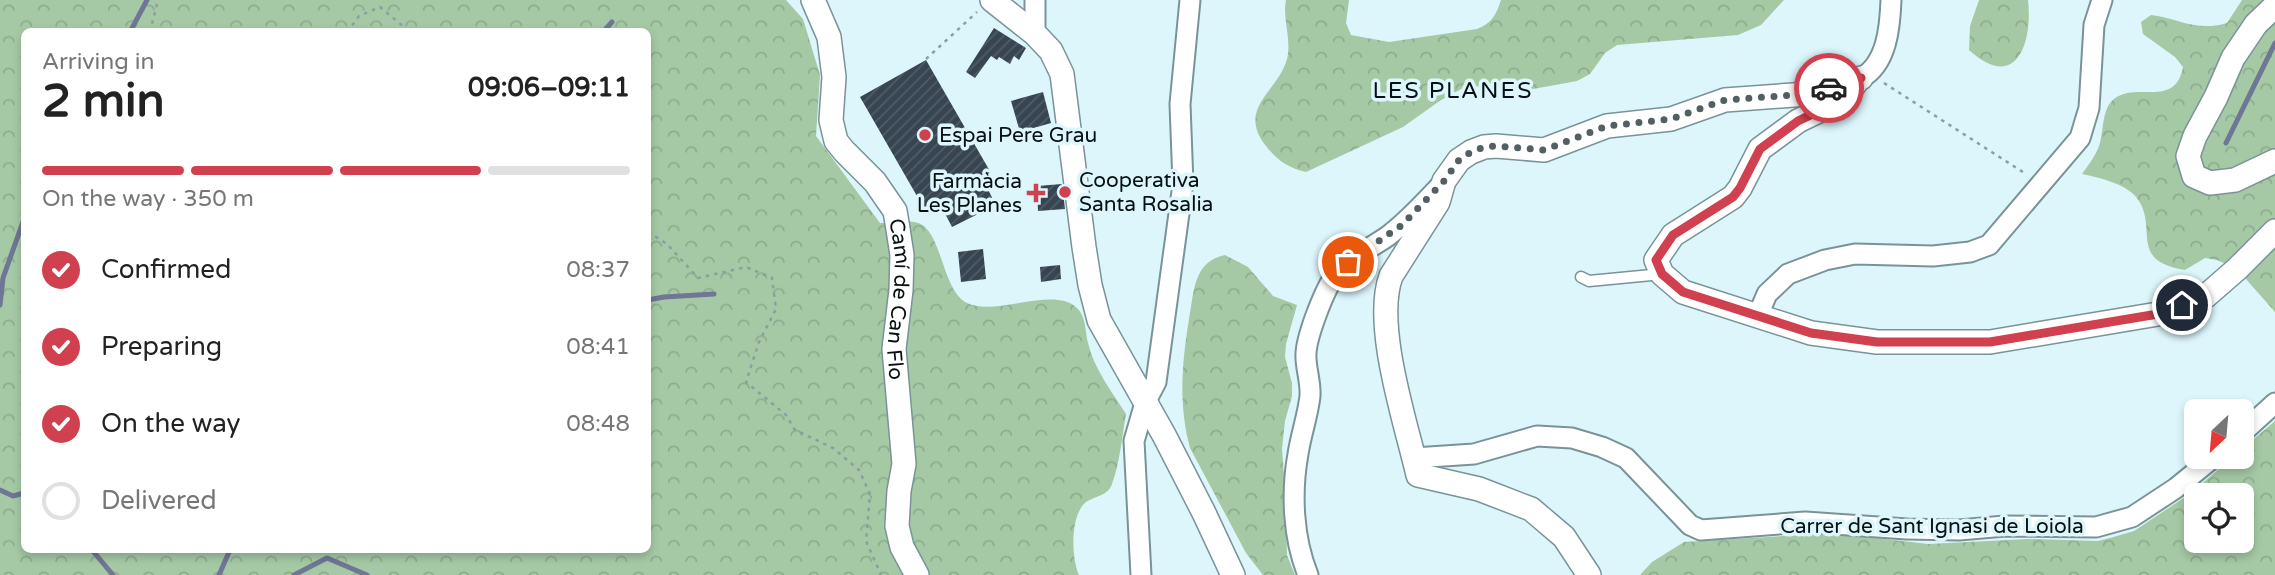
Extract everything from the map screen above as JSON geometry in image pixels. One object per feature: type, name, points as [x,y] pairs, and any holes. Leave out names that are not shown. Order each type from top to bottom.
[{"type":"street","name":"Camí de Can Flo","points":[[813,0],[829,37],[834,77],[831,120],[836,141],[875,182],[895,212],[902,255],[894,349],[904,464],[897,526],[902,547],[917,575]]},
{"type":"street","points":[[1035,0],[1035,34]]},
{"type":"street","points":[[1141,575],[1133,441],[1147,399],[1156,382],[1183,184],[1180,104],[1190,0]]},
{"type":"street","points":[[1891,0],[1888,39],[1865,76],[1831,105],[1798,121],[1760,149],[1733,197],[1673,235],[1656,260],[1662,274],[1683,292],[1811,333],[1877,342],[1990,342],[2158,314],[2206,296],[2237,270],[2275,230]]},
{"type":"street","points":[[1758,315],[1767,294],[1788,274],[1825,260],[1855,254],[1933,256],[1970,252],[1989,245],[2080,138],[2089,108],[2094,25],[2102,0]]},
{"type":"street","points":[[986,4],[1035,34],[1051,51],[1062,74],[1086,260],[1099,320],[1147,399],[1233,575]]},
{"type":"street","points":[[2275,6],[2256,24],[2233,58],[2188,156],[2194,176],[2210,183],[2235,180],[2275,161]]},
{"type":"street","points":[[1308,575],[1298,538],[1295,496],[1298,456],[1310,394],[1306,361],[1309,335],[1329,284],[1337,272],[1402,225],[1444,181],[1459,160],[1484,147],[1544,150],[1607,126],[1671,119],[1725,100],[1807,94],[1865,76]]},
{"type":"street","points":[[1444,181],[1438,202],[1388,284],[1385,331],[1418,475],[1479,489],[1531,509],[1564,537],[1589,575]]},
{"type":"street","points":[[2254,422],[2275,403]]},
{"type":"street","name":"Carrer de Sant Ignasi de Loiola","points":[[1414,458],[1474,454],[1537,436],[1572,438],[1626,457],[1690,525],[1701,530],[1805,522],[1959,530],[2005,526],[2096,527],[2133,517],[2199,469]]},
{"type":"lane","points":[[1581,277],[1589,281],[1662,274]]},
{"type":"path","points":[[151,28],[158,0]]},
{"type":"path","points":[[926,60],[986,4]]},
{"type":"path","points":[[350,28],[359,16],[380,8],[405,28]]},
{"type":"path","points":[[1865,76],[2042,184]]},
{"type":"path","points":[[651,234],[667,244],[698,278],[746,267],[772,278],[776,309],[759,342],[746,382],[786,415],[795,430],[833,448],[859,470],[870,494],[866,541],[881,575]]},
{"type":"green space","points":[[0,0],[786,0],[803,19],[820,75],[816,136],[880,223],[909,221],[926,228],[952,286],[967,303],[993,306],[1054,299],[1067,302],[1080,311],[1094,362],[1126,414],[1112,484],[1104,493],[1086,502],[1077,516],[1073,547],[1079,575],[0,575]]},
{"type":"green space","points":[[1286,0],[1349,0],[1346,23],[1351,35],[1389,42],[1477,29],[1493,18],[1501,0],[1784,0],[1761,25],[1738,35],[1617,45],[1605,53],[1590,74],[1577,81],[1533,89],[1465,87],[1403,127],[1306,172],[1288,166],[1274,155],[1258,133],[1255,121],[1257,110],[1287,59]]},
{"type":"green space","points":[[1979,0],[2028,0],[2028,32],[2018,57],[2010,64],[1999,66],[1985,62],[1969,50],[1970,26]]},
{"type":"green space","points":[[2242,0],[2275,0],[2275,312],[2237,269],[2217,260],[2205,258],[2185,270],[2157,260],[2148,243],[2144,212],[2134,195],[2114,183],[2082,174],[2097,151],[2105,116],[2114,99],[2133,92],[2164,91],[2179,80],[2183,67],[2175,57],[2143,34],[2141,22],[2151,15],[2206,26],[2227,23]]},
{"type":"green space","points":[[1225,255],[1248,267],[1273,296],[1297,305],[1286,344],[1285,357],[1292,383],[1292,396],[1285,421],[1282,449],[1287,555],[1295,575],[1263,575],[1246,553],[1190,448],[1186,431],[1183,367],[1194,289],[1207,264],[1214,258]]},
{"type":"green space","points":[[2275,421],[2275,575],[1640,575],[1652,562],[1684,542],[1834,533],[1928,544],[2028,539],[2098,541],[2134,531],[2184,498],[2184,553],[2254,553],[2254,483],[2203,483],[2219,469],[2254,469],[2254,439]]},
{"type":"building","points":[[994,28],[1026,48],[1019,60],[1014,56],[1010,64],[999,57],[997,60],[991,56],[975,78],[966,72]]},
{"type":"building","name":"Espai Pere Grau","points":[[926,60],[991,173],[982,178],[996,205],[952,227],[939,202],[925,210],[860,97]]},
{"type":"building","points":[[1043,92],[1051,123],[1020,132],[1011,101]]},
{"type":"building","points":[[1062,184],[1065,209],[1038,211],[1037,186]]},
{"type":"building","points":[[983,249],[986,279],[961,282],[958,252]]},
{"type":"building","points":[[1060,265],[1061,279],[1041,282],[1040,267]]},
{"type":"waterway","points":[[132,28],[147,0]]},
{"type":"waterway","points":[[607,28],[612,22]]},
{"type":"waterway","points":[[2226,143],[2275,43]]},
{"type":"waterway","points":[[0,305],[3,278],[21,227]]},
{"type":"waterway","points":[[651,299],[714,294]]},
{"type":"waterway","points":[[0,490],[13,496],[21,494]]},
{"type":"waterway","points":[[95,553],[113,575]]},
{"type":"waterway","points":[[219,575],[229,553]]},
{"type":"waterway","points":[[294,575],[327,558],[367,575]]},
{"type":"way so far","points":[[1348,262],[1402,225],[1444,181],[1459,160],[1484,147],[1544,150],[1607,126],[1671,119],[1725,100],[1807,94],[1829,88]]},
{"type":"place","name":"Espai Pere Grau","points":[[925,135]]},
{"type":"place","name":"Cooperativa Santa Rosalia","points":[[1065,192]]},
{"type":"place","name":"Farmàcia Les Planes","points":[[1036,193]]},
{"type":"district","name":"LES PLANES","points":[[1453,91]]},
{"type":"route","points":[[1829,88],[1861,78],[1831,105],[1798,121],[1760,149],[1733,197],[1673,235],[1656,260],[1662,274],[1683,292],[1811,333],[1877,342],[1990,342],[2158,314],[2182,305]]}]
